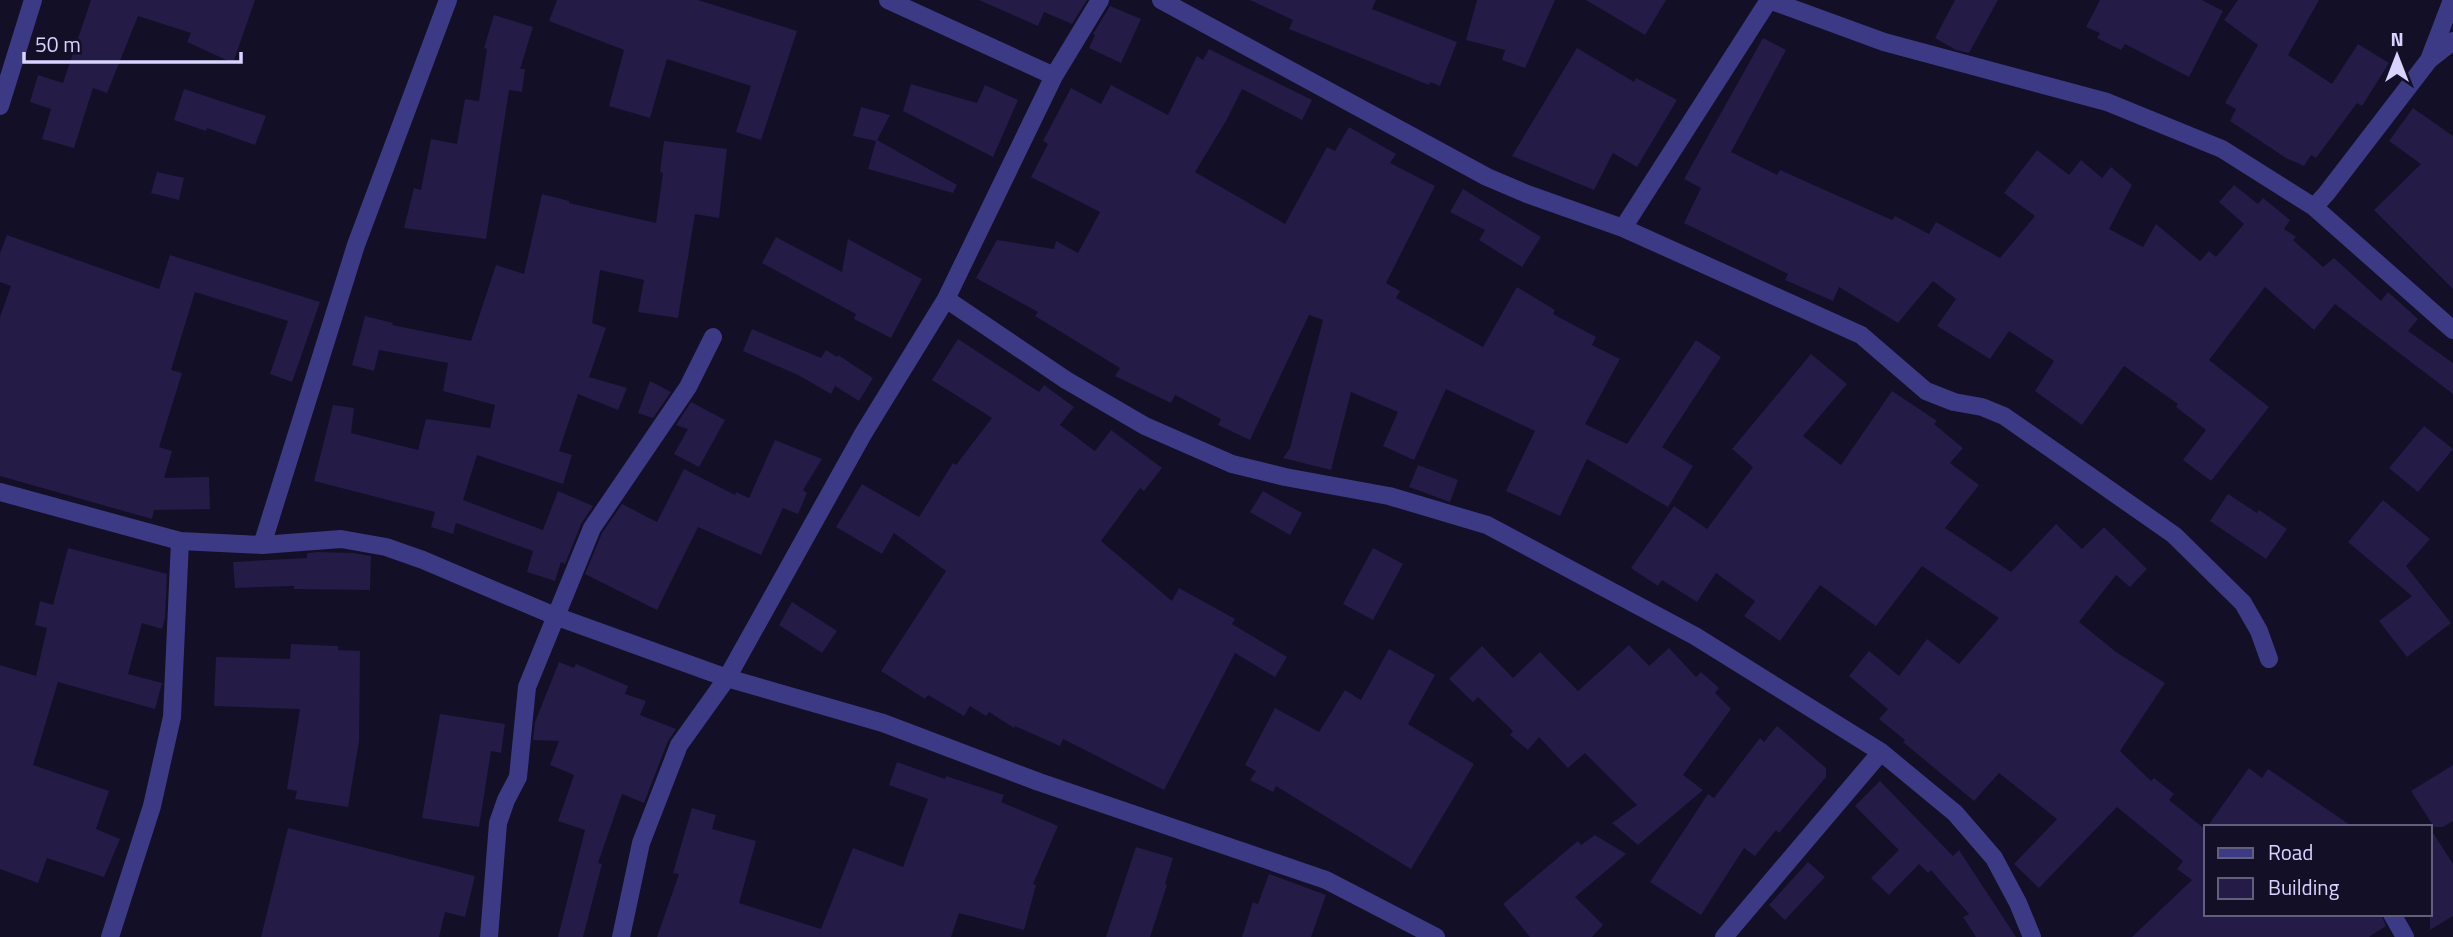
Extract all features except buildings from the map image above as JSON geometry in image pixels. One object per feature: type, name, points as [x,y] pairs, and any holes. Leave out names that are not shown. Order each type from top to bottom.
[{"type":"street","points":[[0,106],[33,0]]},
{"type":"street","points":[[262,545],[356,245],[448,0]]},
{"type":"street","points":[[888,0],[1054,76]]},
{"type":"street","points":[[621,937],[641,843],[679,746],[727,678],[863,434],[946,299],[1054,76],[1100,0]]},
{"type":"street","points":[[1161,0],[1487,177],[1623,228],[1861,335],[1926,391],[2004,416],[2174,535],[2243,603],[2259,631],[2269,660]]},
{"type":"street","points":[[1623,228],[1769,0],[1884,42],[2108,102],[2222,149],[2314,207],[2453,330]]},
{"type":"street","points":[[2429,60],[2452,0]]},
{"type":"street","points":[[2314,207],[2429,60],[2453,41]]},
{"type":"street","points":[[946,299],[1066,380],[1145,426],[1232,464],[1285,477],[1389,496],[1487,525],[1695,636],[1881,752],[1955,813],[1994,858],[2018,903],[2032,937]]},
{"type":"street","points":[[489,937],[498,823],[518,777],[527,687],[592,528],[688,387],[713,337]]},
{"type":"street","points":[[0,492],[180,541],[262,545],[341,539],[386,547],[555,616],[727,678],[883,723],[1039,782],[1326,880],[1436,937]]},
{"type":"street","points":[[110,937],[152,806],[172,717],[180,541]]},
{"type":"street","points":[[1724,937],[1881,752]]},
{"type":"street","points":[[2393,916],[2405,937]]}]
